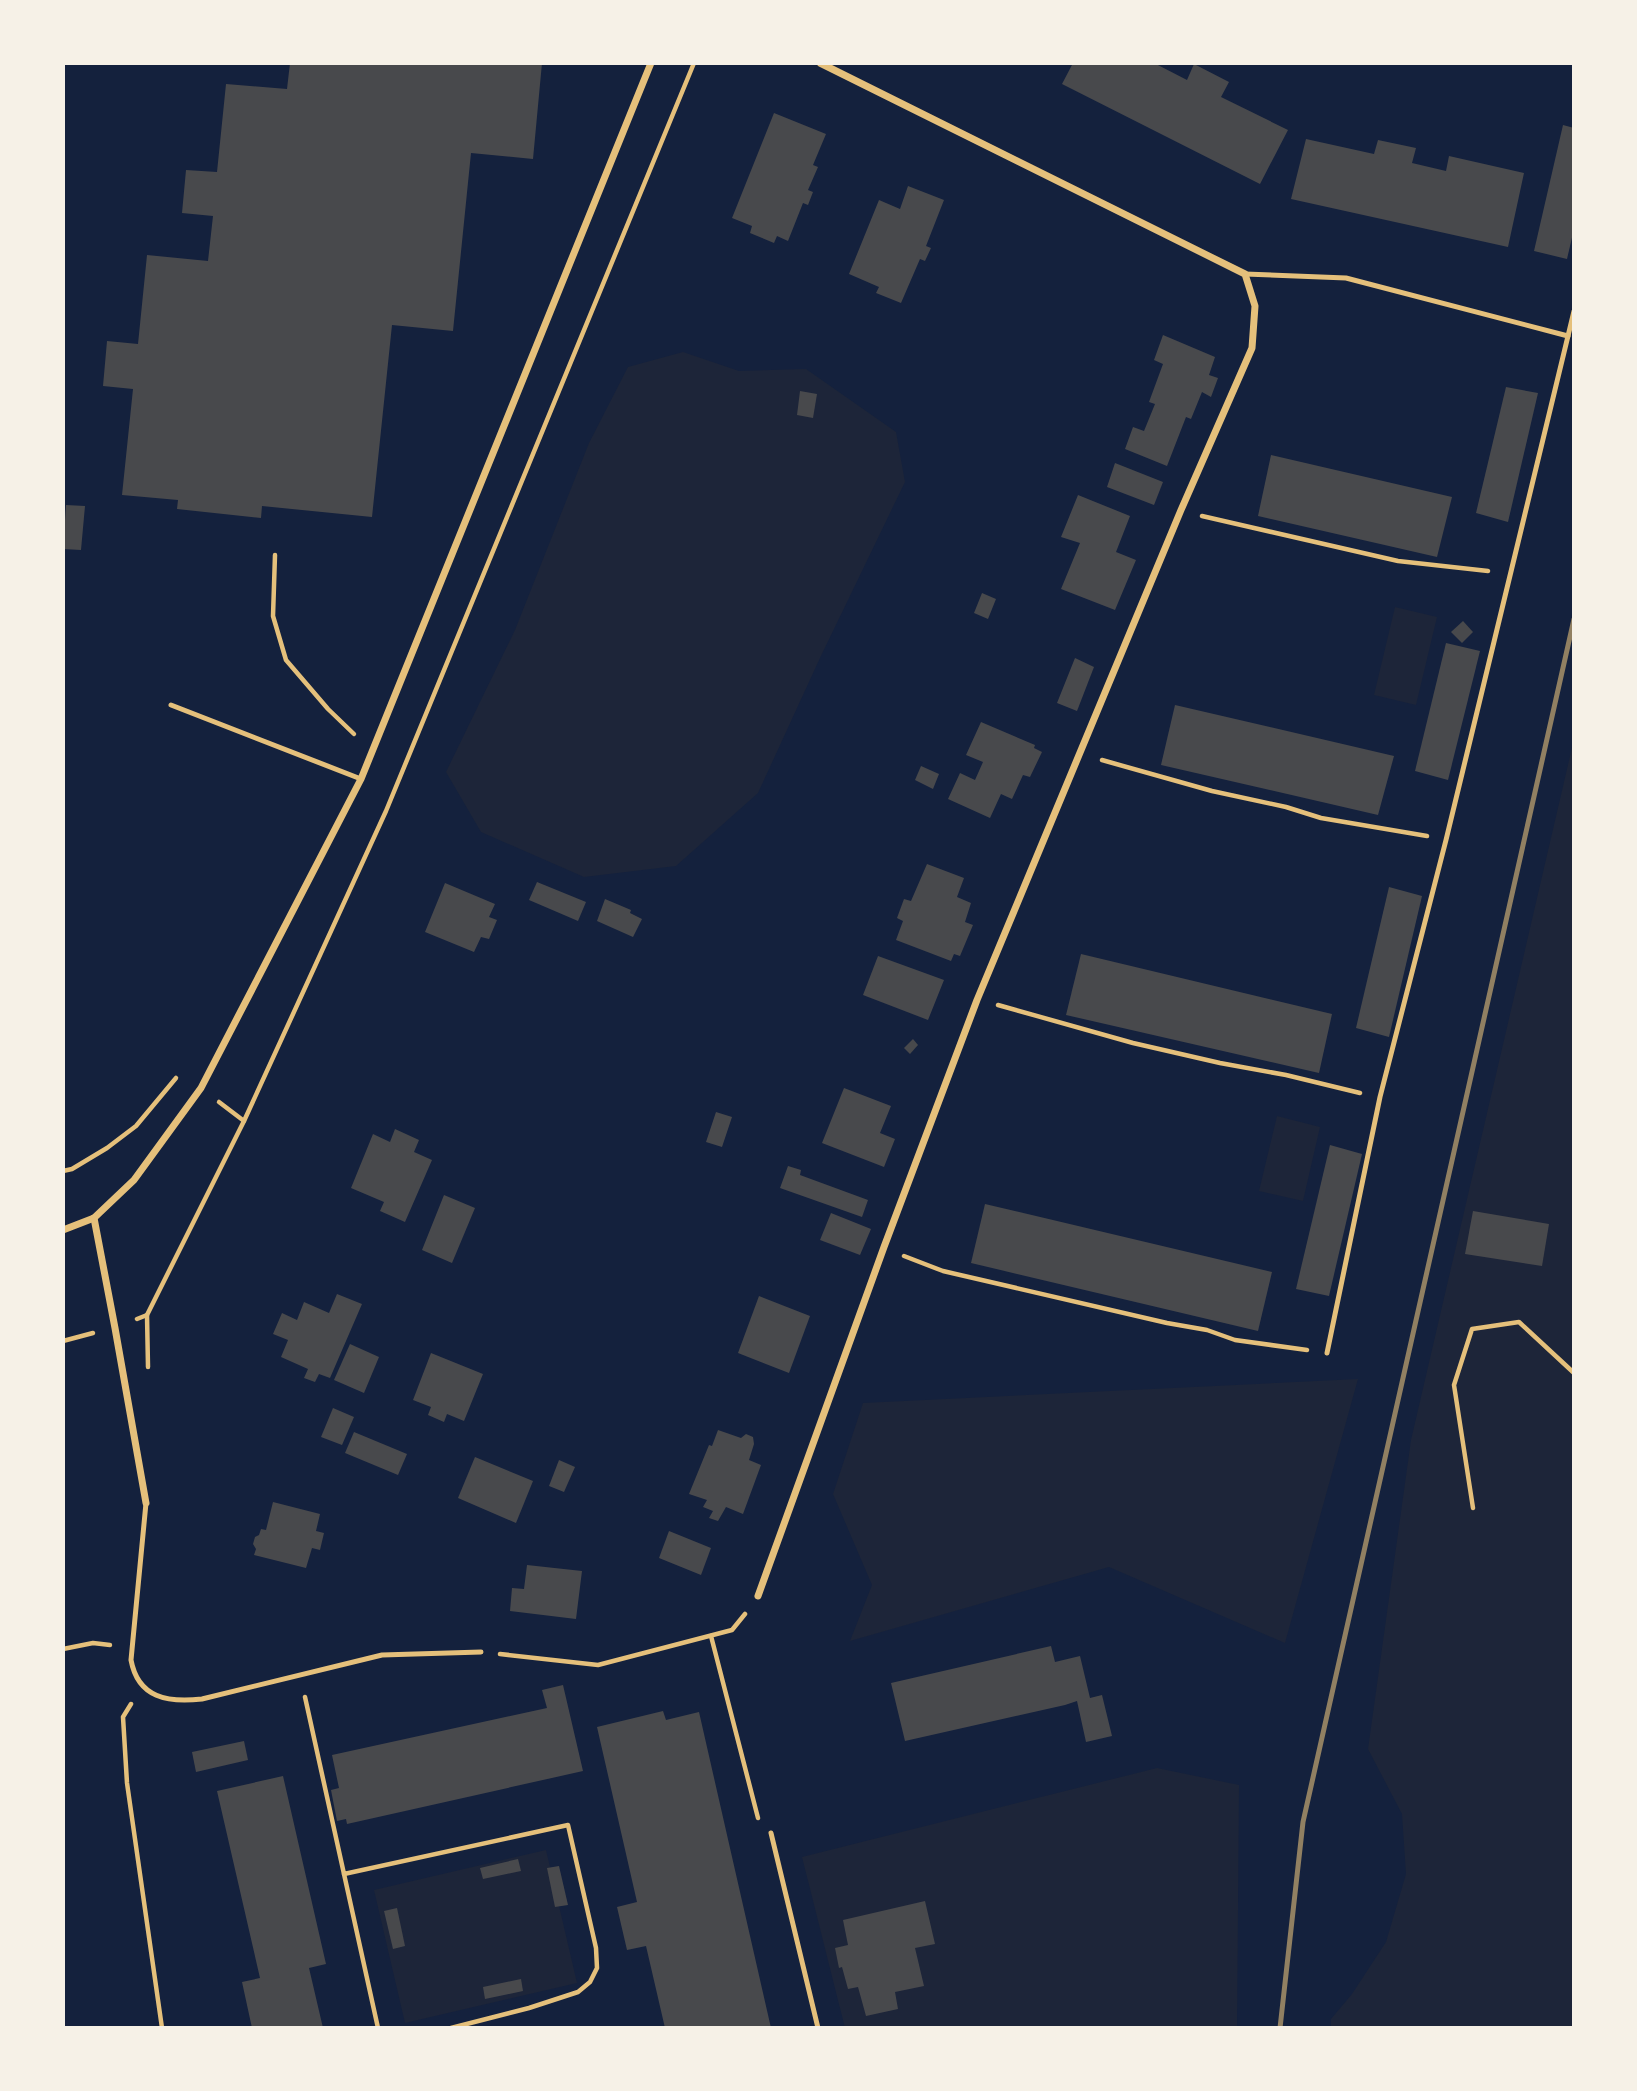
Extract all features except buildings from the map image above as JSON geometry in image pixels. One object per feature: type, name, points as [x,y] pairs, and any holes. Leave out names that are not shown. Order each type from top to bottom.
[{"type":"street","points":[[63,1230],[94,1218],[134,1180],[201,1088],[361,779],[650,63]]},
{"type":"street","points":[[758,1596],[884,1247],[977,1000],[1181,510],[1252,348],[1255,306],[1245,274],[820,63]]},
{"type":"street","points":[[94,1218],[146,1503]]},
{"type":"lane","points":[[1245,274],[1346,278],[1568,336]]},
{"type":"lane","points":[[1327,1353],[1380,1097],[1512,574],[1574,311]]},
{"type":"lane","points":[[172,705],[361,779]]},
{"type":"lane","points":[[146,1503],[132,1649],[133,1668],[143,1686],[166,1700],[202,1699],[382,1656],[481,1652]]},
{"type":"lane","points":[[771,1833],[818,2028]]},
{"type":"path","points":[[63,1341],[116,1328],[147,1315],[244,1121],[386,811],[694,63]]},
{"type":"path","points":[[1181,510],[1398,561],[1512,574]]},
{"type":"path","points":[[275,555],[273,616],[286,660],[328,709],[372,752]]},
{"type":"path","points":[[1081,754],[1199,788],[1286,807],[1321,818],[1446,840]]},
{"type":"path","points":[[977,1000],[1133,1043],[1380,1097]]},
{"type":"path","points":[[884,1247],[943,1271],[1207,1330],[1235,1340],[1327,1353]]},
{"type":"path","points":[[1473,1508],[1454,1385],[1472,1329],[1519,1322],[1574,1373]]},
{"type":"path","points":[[481,1652],[598,1665],[732,1630],[758,1596]]},
{"type":"path","points":[[711,1636],[759,1822],[771,1833]]},
{"type":"path","points":[[63,1649],[93,1643],[132,1649]]},
{"type":"path","points":[[299,1674],[377,2028]]},
{"type":"path","points":[[143,1686],[123,1717],[127,1783],[162,2028]]},
{"type":"path","points":[[344,1874],[568,1825],[596,1948],[597,1968],[590,1982],[578,1993],[451,2028]]},
{"type":"shaded area","points":[[683,352],[739,371],[806,369],[896,432],[905,482],[758,793],[676,866],[584,877],[481,832],[446,772],[515,630],[589,443],[628,367]]},
{"type":"shaded area","points":[[1395,607],[1437,617],[1416,705],[1374,695]]},
{"type":"shaded area","points":[[1574,739],[1574,2028],[1331,2028],[1331,2019],[1352,1994],[1386,1942],[1406,1874],[1402,1814],[1368,1749],[1411,1440]]},
{"type":"shaded area","points":[[1277,1116],[1320,1127],[1303,1201],[1259,1191]]},
{"type":"shaded area","points":[[1358,1379],[1285,1643],[1109,1567],[850,1641],[872,1585],[833,1494],[863,1403]]},
{"type":"shaded area","points":[[1157,1768],[1239,1785],[1237,2028],[845,2028],[802,1857]]},
{"type":"shaded area","points":[[546,1850],[577,1983],[405,2023],[374,1890]]},
{"type":"railway","points":[[1280,2028],[1303,1822],[1574,619]]}]
